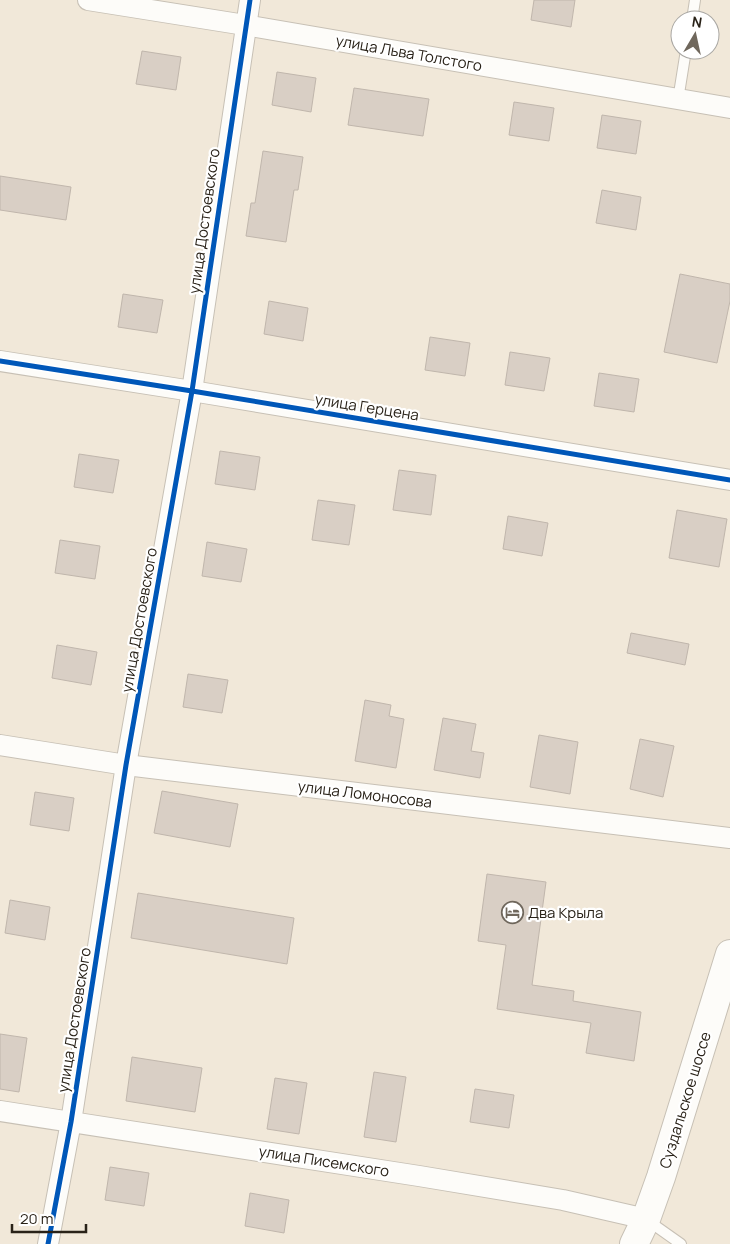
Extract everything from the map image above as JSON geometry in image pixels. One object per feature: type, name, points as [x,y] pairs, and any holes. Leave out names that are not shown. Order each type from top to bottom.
[{"type":"main road","name":"Суздальское шоссе","points":[[634,1244],[646,1219],[661,1177],[730,954]]},
{"type":"street","name":"улица Льва Толстого","points":[[88,0],[730,108]]},
{"type":"street","name":"улица Достоевского","points":[[48,1244],[71,1122],[126,765],[192,391],[250,0]]},
{"type":"street","name":"улица Герцена","points":[[0,361],[730,480]]},
{"type":"street","name":"улица Ломоносова","points":[[0,745],[126,765],[730,838]]},
{"type":"street","name":"улица Писемского","points":[[0,1111],[563,1200],[646,1219]]},
{"type":"lane","points":[[678,100],[684,60]]},
{"type":"lane","points":[[646,1219],[681,1244]]},
{"type":"building","points":[[534,0],[575,0],[571,27],[531,20]]},
{"type":"building","points":[[142,51],[181,57],[176,90],[136,84]]},
{"type":"building","points":[[277,72],[316,78],[311,112],[272,105]]},
{"type":"building","points":[[354,88],[429,99],[423,136],[348,125]]},
{"type":"building","points":[[514,102],[554,108],[549,141],[509,135]]},
{"type":"building","points":[[602,115],[641,121],[636,154],[597,148]]},
{"type":"building","points":[[263,151],[303,157],[298,190],[294,190],[286,242],[246,236],[251,203],[255,203]]},
{"type":"building","points":[[0,176],[71,187],[66,220],[0,210]]},
{"type":"building","points":[[602,190],[641,197],[636,230],[596,223]]},
{"type":"building","points":[[680,274],[730,284],[730,301],[717,363],[664,352]]},
{"type":"building","points":[[123,294],[163,300],[157,333],[118,327]]},
{"type":"building","points":[[269,301],[308,308],[303,341],[264,334]]},
{"type":"building","points":[[430,337],[470,343],[465,376],[425,370]]},
{"type":"building","points":[[510,352],[550,358],[544,391],[505,385]]},
{"type":"building","points":[[599,373],[639,379],[634,412],[594,406]]},
{"type":"building","points":[[220,451],[260,457],[255,490],[215,484]]},
{"type":"building","points":[[79,454],[119,460],[113,493],[74,487]]},
{"type":"building","points":[[399,470],[436,475],[431,515],[393,510]]},
{"type":"building","points":[[318,500],[355,505],[349,545],[312,540]]},
{"type":"building","points":[[677,510],[727,519],[719,567],[669,558]]},
{"type":"building","points":[[508,516],[548,523],[542,556],[503,549]]},
{"type":"building","points":[[60,540],[100,546],[95,579],[55,573]]},
{"type":"building","points":[[207,542],[247,549],[241,582],[202,576]]},
{"type":"building","points":[[631,633],[689,644],[685,665],[627,653]]},
{"type":"building","points":[[57,645],[97,652],[91,685],[52,678]]},
{"type":"building","points":[[188,674],[228,680],[222,713],[183,707]]},
{"type":"building","points":[[365,700],[391,705],[389,716],[404,719],[396,768],[355,761]]},
{"type":"building","points":[[443,718],[476,724],[471,751],[484,753],[480,778],[434,770]]},
{"type":"building","points":[[539,735],[578,742],[570,794],[530,787]]},
{"type":"building","points":[[640,739],[674,746],[663,797],[630,789]]},
{"type":"building","points":[[162,791],[238,804],[230,847],[154,833]]},
{"type":"building","points":[[35,792],[74,798],[69,831],[30,825]]},
{"type":"building","points":[[487,874],[546,882],[532,985],[574,991],[573,1001],[641,1012],[634,1061],[586,1053],[591,1023],[497,1009],[506,945],[478,941]]},
{"type":"building","points":[[138,893],[294,918],[287,964],[131,938]]},
{"type":"building","points":[[10,900],[50,907],[45,940],[5,933]]},
{"type":"building","points":[[0,1034],[27,1038],[19,1092],[0,1089]]},
{"type":"building","points":[[132,1057],[202,1068],[195,1112],[126,1101]]},
{"type":"building","points":[[374,1072],[406,1077],[396,1142],[364,1137]]},
{"type":"building","points":[[275,1078],[307,1083],[299,1134],[267,1129]]},
{"type":"building","points":[[475,1089],[514,1095],[509,1128],[470,1122]]},
{"type":"building","points":[[110,1167],[149,1173],[144,1206],[105,1200]]},
{"type":"building","points":[[250,1193],[289,1200],[284,1233],[245,1226]]},
{"type":"cycle path","points":[[48,1244],[71,1122],[126,765],[192,391],[250,0]]},
{"type":"cycle path","points":[[0,361],[730,480]]},
{"type":"place","name":"Два Крыла","points":[[512,912]]}]
